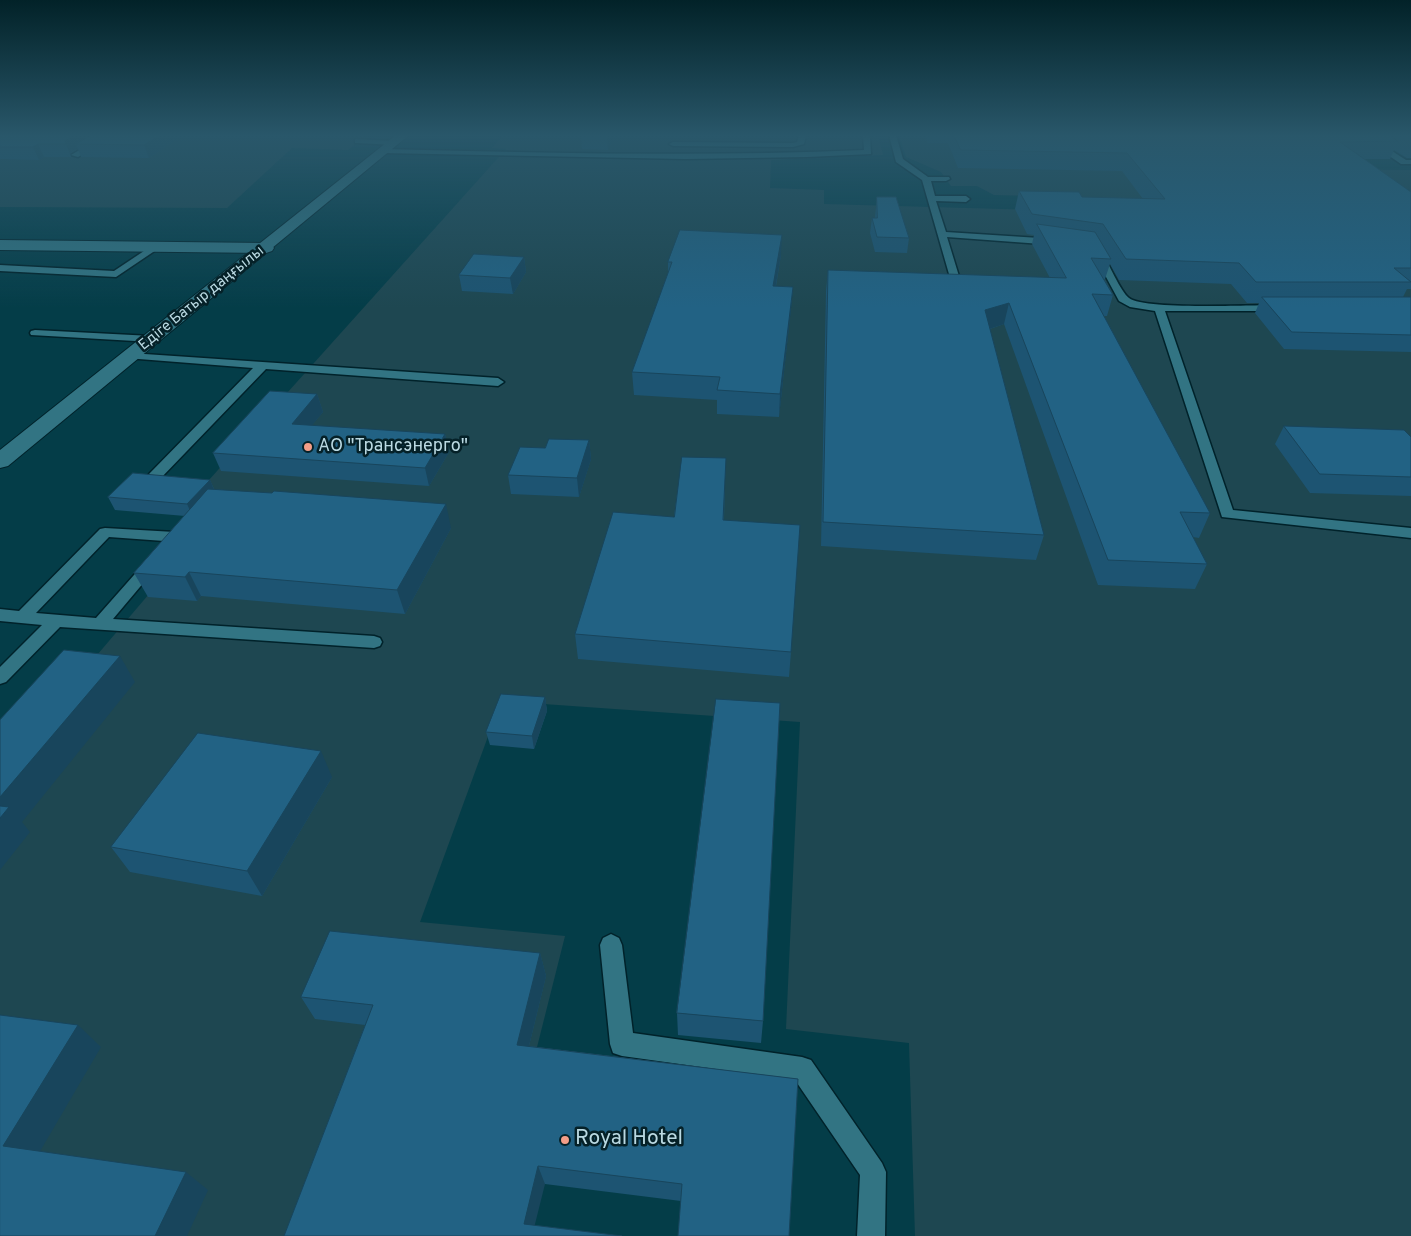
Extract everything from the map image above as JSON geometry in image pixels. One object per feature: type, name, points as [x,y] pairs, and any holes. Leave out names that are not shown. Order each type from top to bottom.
[{"type":"main road","name":"Едіге Батыр даңғылы","points":[[0,461],[333,193]]},
{"type":"main road","points":[[0,245],[266,248]]},
{"type":"lane","points":[[930,193],[957,286]]},
{"type":"lane","points":[[932,198],[966,199]]},
{"type":"lane","points":[[942,234],[1063,243]]},
{"type":"lane","points":[[0,268],[116,274],[156,246]]},
{"type":"lane","points":[[1090,247],[1096,250],[1122,299],[1134,305],[1159,308],[1295,308]]},
{"type":"lane","points":[[1159,308],[1227,514],[1411,532]]},
{"type":"lane","points":[[35,334],[152,339]]},
{"type":"lane","points":[[130,356],[498,382]]},
{"type":"lane","points":[[154,477],[262,366]]},
{"type":"lane","points":[[23,617],[105,532],[175,537],[100,624]]},
{"type":"lane","points":[[0,615],[56,621],[374,642]]},
{"type":"lane","points":[[0,678],[56,621]]},
{"type":"lane","points":[[611,945],[622,1044],[802,1069],[873,1172],[871,1236]]},
{"type":"shaded area","points":[[0,193],[244,193],[227,208],[0,207]]},
{"type":"shaded area","points":[[467,193],[824,193],[824,204],[1110,212],[1082,197],[994,195],[990,193],[1411,193],[1411,1236],[915,1236],[909,1043],[786,1029],[800,722],[501,701],[420,922],[565,936],[532,1067],[307,1236],[0,1236],[0,769],[218,513],[200,490]]},
{"type":"building","points":[[1020,193],[1079,193],[1082,197],[1165,199],[1160,193],[1411,193],[1411,268],[1394,268],[1411,282],[1256,282],[1239,263],[1126,259],[1103,224],[1032,214]]},
{"type":"building","points":[[877,197],[896,197],[909,238],[877,237],[872,218],[877,218]]},
{"type":"building","points":[[1037,224],[1095,232],[1111,259],[1091,258],[1113,295],[1092,294],[1210,513],[1180,512],[1207,564],[1108,560],[1009,303],[985,310],[1044,535],[823,522],[828,270],[1066,278]]},
{"type":"building","points":[[680,230],[782,235],[773,286],[793,287],[780,394],[717,390],[720,377],[632,372],[672,262],[668,262]]},
{"type":"building","points":[[474,254],[524,257],[510,278],[459,275]]},
{"type":"building","points":[[1262,297],[1411,297],[1411,335],[1292,332]]},
{"type":"building","points":[[270,391],[317,394],[292,424],[445,434],[425,468],[213,453]]},
{"type":"building","points":[[1284,426],[1404,430],[1411,437],[1411,477],[1320,474]]},
{"type":"building","points":[[549,439],[589,440],[577,478],[508,475],[520,447],[545,448]]},
{"type":"building","points":[[682,457],[726,458],[723,520],[800,525],[791,652],[575,634],[613,512],[674,517]]},
{"type":"building","points":[[133,473],[210,480],[187,504],[108,497]]},
{"type":"building","points":[[208,489],[272,493],[274,491],[446,504],[397,590],[189,572],[185,577],[134,573]]},
{"type":"building","points":[[64,650],[120,656],[0,797],[0,720]]},
{"type":"building","points":[[501,694],[545,697],[532,736],[486,732]]},
{"type":"building","points":[[716,699],[780,703],[763,1021],[677,1013]]},
{"type":"building","points":[[198,733],[321,751],[247,871],[111,847]]},
{"type":"building","points":[[0,806],[9,807],[0,818]]},
{"type":"building","points":[[330,931],[540,953],[517,1045],[798,1079],[789,1236],[678,1236],[682,1184],[538,1166],[524,1224],[622,1236],[284,1236],[373,1005],[301,997]]},
{"type":"building","points":[[0,1015],[78,1025],[3,1146],[186,1172],[155,1236],[0,1236]]},
{"type":"place","name":"АО \"Трансэнерго\"","points":[[308,447]]},
{"type":"place","name":"Royal Hotel","points":[[565,1140]]}]
